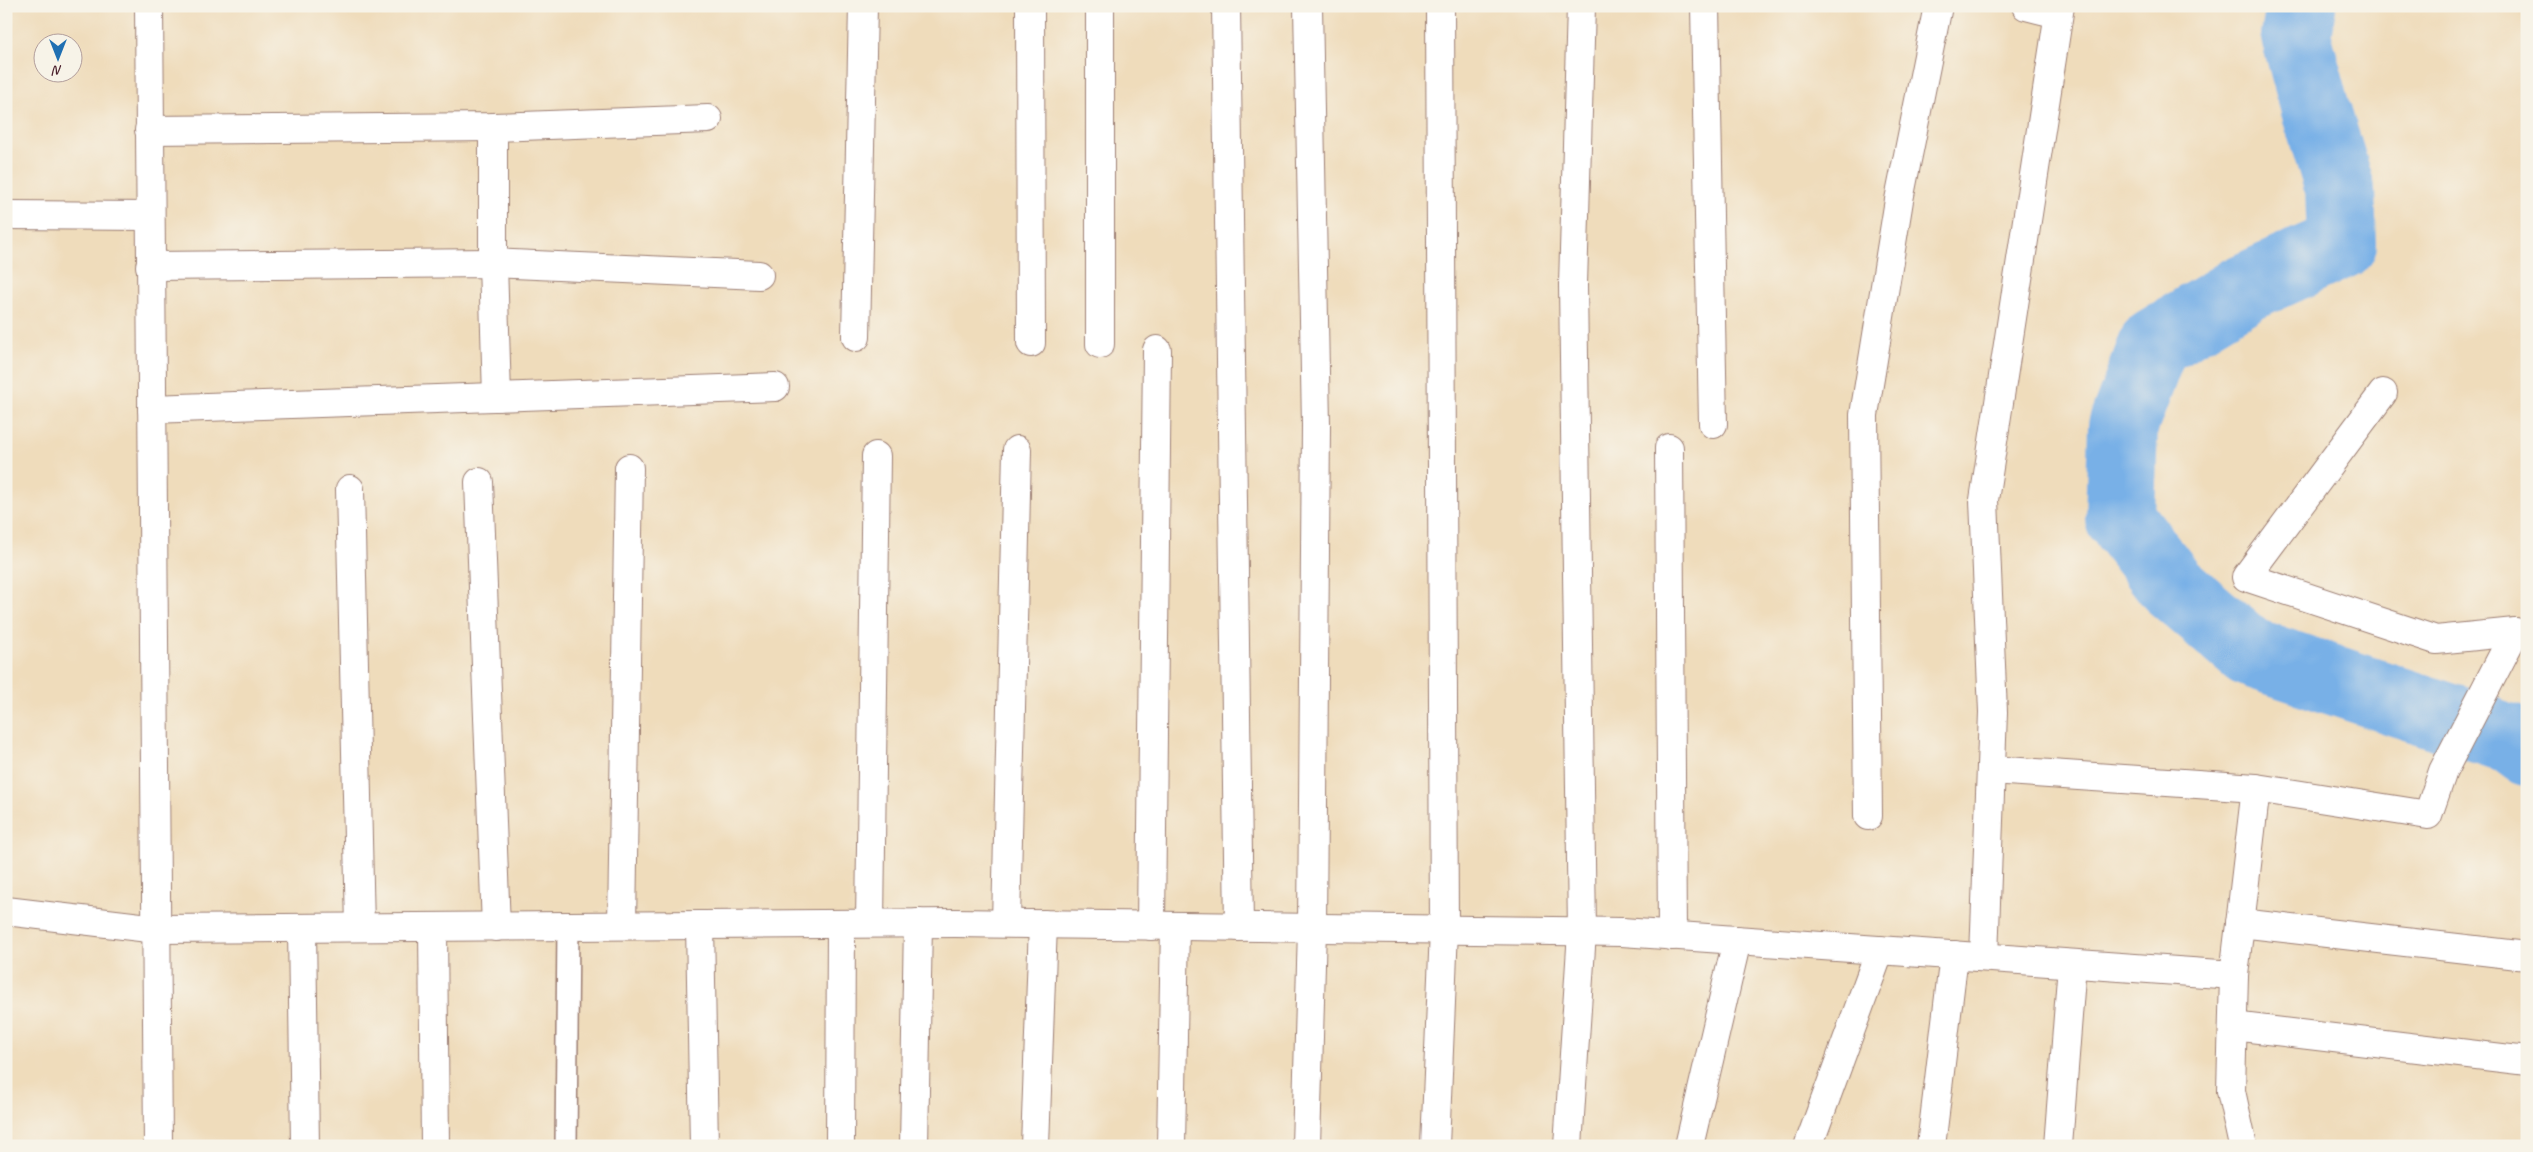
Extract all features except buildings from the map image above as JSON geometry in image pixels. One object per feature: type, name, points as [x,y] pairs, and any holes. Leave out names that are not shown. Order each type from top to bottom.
[{"type":"street","points":[[156,6],[149,6],[149,130],[158,1146]]},
{"type":"street","points":[[856,337],[863,6]]},
{"type":"street","points":[[1030,6],[1031,343]]},
{"type":"street","points":[[1100,6],[1100,344]]},
{"type":"street","points":[[1226,6],[1238,927]]},
{"type":"street","points":[[1306,1146],[1312,928],[1316,425],[1308,6]]},
{"type":"street","points":[[1435,1146],[1444,930],[1440,6]]},
{"type":"street","points":[[1568,1146],[1582,932],[1573,285],[1581,6]]},
{"type":"street","points":[[1704,6],[1713,424]]},
{"type":"street","points":[[1868,816],[1864,415],[1899,200],[1938,6]]},
{"type":"street","points":[[1984,957],[1993,712],[1984,500],[2059,10],[2026,6]]},
{"type":"street","points":[[149,130],[493,126],[708,119]]},
{"type":"street","points":[[493,126],[493,263],[497,397]]},
{"type":"street","points":[[6,215],[150,216]]},
{"type":"street","points":[[150,266],[493,263],[759,275]]},
{"type":"street","points":[[1158,350],[1163,926],[1171,1146]]},
{"type":"street","points":[[152,410],[775,387]]},
{"type":"street","points":[[2382,393],[2246,577],[2436,640],[2523,628]]},
{"type":"street","points":[[1669,448],[1672,936]]},
{"type":"street","points":[[1006,924],[1016,450]]},
{"type":"street","points":[[870,924],[876,456]]},
{"type":"street","points":[[622,925],[628,468]]},
{"type":"street","points":[[479,482],[496,927]]},
{"type":"street","points":[[350,489],[360,927]]},
{"type":"street","points":[[1991,770],[2256,788],[2428,815],[2443,771],[2523,628]]},
{"type":"street","points":[[2243,1146],[2231,1091],[2234,975],[2256,788]]},
{"type":"street","points":[[6,911],[157,929],[1043,924],[1582,932],[1737,940],[2234,975]]},
{"type":"street","points":[[2240,923],[2527,956]]},
{"type":"street","points":[[840,1146],[841,924]]},
{"type":"street","points":[[914,1146],[918,924]]},
{"type":"street","points":[[1035,1146],[1043,924]]},
{"type":"street","points":[[700,925],[704,1146]]},
{"type":"street","points":[[433,927],[435,1146]]},
{"type":"street","points":[[302,928],[305,1146]]},
{"type":"street","points":[[1689,1146],[1737,940]]},
{"type":"street","points":[[1809,1144],[1880,950]]},
{"type":"street","points":[[1932,1146],[1954,955]]},
{"type":"street","points":[[2058,1146],[2072,964]]},
{"type":"street","points":[[2233,1026],[2527,1061]]},
{"type":"lane","points":[[566,1146],[568,926]]},
{"type":"waterway","points":[[2301,6],[2296,36],[2340,189],[2342,244],[2243,289],[2154,343],[2123,426],[2120,518],[2171,585],[2249,652],[2511,739],[2527,751]]}]
